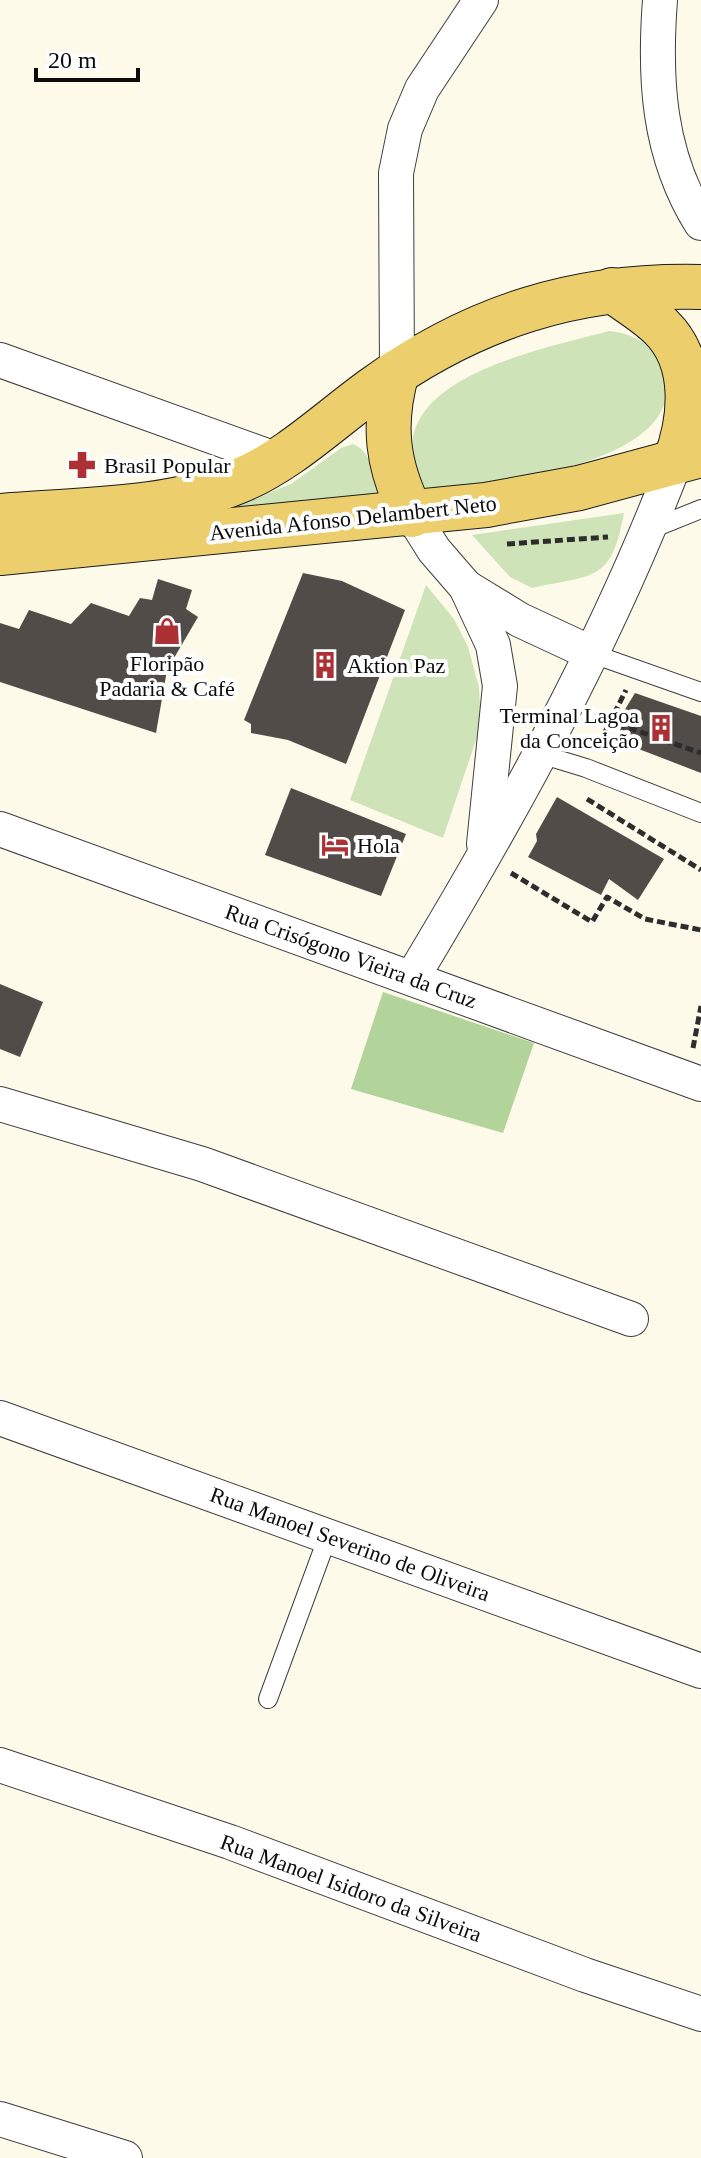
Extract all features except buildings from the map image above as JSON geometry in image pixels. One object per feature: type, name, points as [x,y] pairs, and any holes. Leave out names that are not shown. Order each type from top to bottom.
[{"type":"main road","name":"Avenida Afonso Delambert Neto","points":[[0,516],[204,494],[241,481],[278,460],[397,372],[488,322],[529,307],[612,290],[653,286],[701,287]]},
{"type":"main road","points":[[612,290],[663,329],[681,360],[688,405],[688,458]]},
{"type":"main road","points":[[397,372],[388,403],[386,431],[398,488],[412,515]]},
{"type":"main road","name":"Avenida Afonso Delambert Neto","points":[[0,553],[412,515],[549,494],[688,458]]},
{"type":"street","points":[[397,372],[396,173],[405,129],[422,89],[481,0]]},
{"type":"street","points":[[660,0],[659,111],[671,163],[701,223]]},
{"type":"street","points":[[0,360],[278,460]]},
{"type":"street","points":[[412,978],[568,706],[649,530],[688,458]]},
{"type":"street","points":[[412,515],[434,550],[466,587],[493,645],[500,686],[483,856]]},
{"type":"street","points":[[466,587],[520,620],[593,654]]},
{"type":"street","name":"Rua Crisógono Vieira da Cruz","points":[[0,829],[701,1084]]},
{"type":"street","points":[[5,1106],[202,1164],[631,1319]]},
{"type":"street","name":"Rua Manoel Severino de Oliveira","points":[[0,1418],[701,1671]]},
{"type":"street","name":"Rua Manoel Isidoro da Silveira","points":[[0,1765],[230,1842],[585,1975],[701,2014]]},
{"type":"street","points":[[0,2119],[125,2158]]},
{"type":"lane","points":[[649,530],[701,509]]},
{"type":"lane","points":[[593,654],[701,692]]},
{"type":"lane","points":[[540,754],[586,768],[701,813]]},
{"type":"lane","points":[[268,1699],[328,1536]]},
{"type":"path","points":[[491,544],[605,538],[649,530]]},
{"type":"path","points":[[586,768],[637,668]]},
{"type":"path","points":[[568,706],[701,753]]},
{"type":"path","points":[[583,795],[701,870]]},
{"type":"path","points":[[483,856],[592,922],[607,897],[645,919],[701,930]]},
{"type":"green space","points":[[609,331],[641,341],[654,352],[663,366],[666,399],[651,426],[622,447],[584,463],[498,482],[432,491],[424,488],[412,451],[419,421],[439,396],[469,376],[505,361]]},
{"type":"green space","points":[[353,444],[370,461],[380,504],[210,516],[291,484],[341,448]]},
{"type":"green space","points":[[624,513],[613,552],[597,572],[532,588],[510,577],[472,535]]},
{"type":"green space","points":[[426,585],[454,619],[468,647],[479,687],[481,725],[443,838],[350,800]]},
{"type":"green space","points":[[383,992],[534,1043],[503,1133],[351,1089]]},
{"type":"place","name":"Brasil Popular","points":[[82,465]]},
{"type":"place","name":"Floripão Padaria & Café","points":[[167,631]]},
{"type":"place","name":"Aktion Paz","points":[[325,665]]},
{"type":"place","name":"Terminal Lagoa da Conceição","points":[[661,728]]},
{"type":"place","name":"Hola","points":[[335,845]]}]
